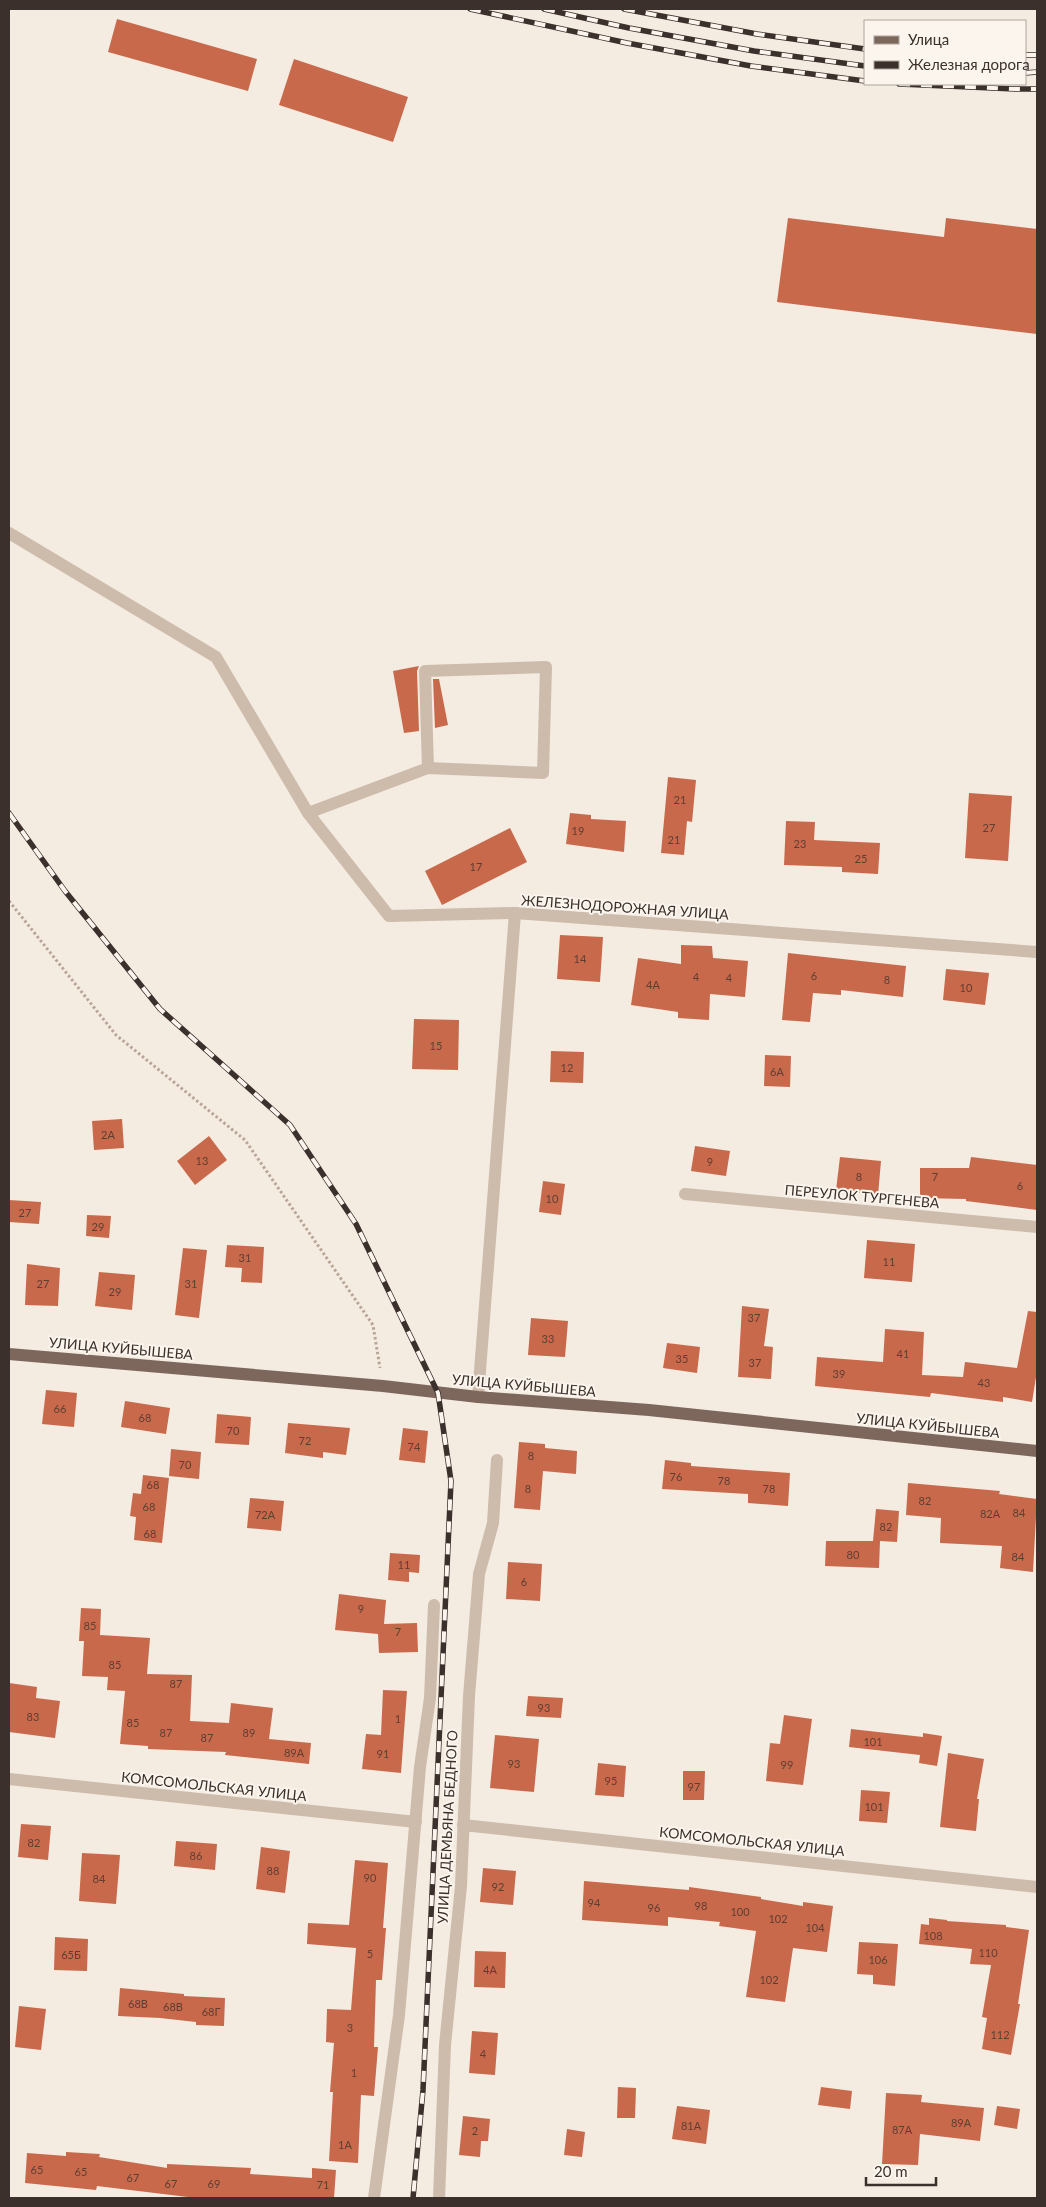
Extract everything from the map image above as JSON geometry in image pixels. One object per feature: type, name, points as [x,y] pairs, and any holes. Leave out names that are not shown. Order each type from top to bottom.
[{"type":"main road","name":"УЛИЦА КУЙБЫШЕВА","points":[[9,1354],[383,1386],[478,1397],[649,1410],[1037,1451]]},
{"type":"street","points":[[9,533],[216,657],[308,813],[389,916],[515,913]]},
{"type":"street","points":[[308,813],[428,768],[543,773],[546,667],[425,671],[428,768]]},
{"type":"street","name":"ЖЕЛЕЗНОДОРОЖНАЯ УЛИЦА","points":[[478,1397],[515,913],[1037,952]]},
{"type":"street","name":"ПЕРЕУЛОК ТУРГЕНЕВА","points":[[685,1194],[1037,1227]]},
{"type":"street","name":"УЛИЦА ДЕМЬЯНА БЕДНОГО","points":[[439,2198],[445,2045],[461,1886],[469,1696],[479,1574],[494,1523],[497,1460]]},
{"type":"street","points":[[374,2198],[398,2015],[420,1767],[430,1698],[434,1605]]},
{"type":"street","name":"КОМСОМОЛЬСКАЯ УЛИЦА","points":[[9,1779],[416,1822]]},
{"type":"street","name":"КОМСОМОЛЬСКАЯ УЛИЦА","points":[[464,1825],[1037,1887]]},
{"type":"path","points":[[9,901],[116,1035],[245,1140],[373,1325],[383,1386]]},
{"type":"building","points":[[117,19],[257,59],[248,91],[108,52]]},
{"type":"building","points":[[294,59],[408,97],[393,142],[279,105]]},
{"type":"building","points":[[788,218],[944,237],[946,218],[1037,229],[1037,334],[777,302]]},
{"type":"building","points":[[419,666],[417,671],[419,731],[404,733],[393,671]]},
{"type":"building","points":[[433,679],[439,679],[448,725],[435,728]]},
{"type":"building","points":[[668,777],[696,780],[692,822],[687,821],[684,855],[661,853]]},
{"type":"building","points":[[969,793],[1012,796],[1008,861],[965,858]]},
{"type":"building","points":[[570,813],[591,815],[591,819],[626,821],[624,852],[566,844]]},
{"type":"building","points":[[786,821],[815,822],[814,840],[880,843],[878,874],[842,872],[842,867],[784,865]]},
{"type":"building","points":[[510,828],[527,862],[442,905],[425,871]]},
{"type":"building","points":[[560,935],[603,937],[600,982],[557,979]]},
{"type":"building","points":[[681,945],[712,946],[713,958],[748,961],[745,997],[710,994],[709,1020],[678,1018],[678,1012],[631,1005],[638,958],[681,964]]},
{"type":"building","points":[[788,953],[906,966],[903,997],[841,990],[841,995],[813,993],[810,1022],[782,1020]]},
{"type":"building","points":[[946,969],[989,973],[985,1005],[943,1000]]},
{"type":"building","points":[[414,1019],[459,1020],[458,1070],[412,1069]]},
{"type":"building","points":[[551,1051],[584,1052],[583,1083],[550,1082]]},
{"type":"building","points":[[765,1055],[791,1056],[790,1087],[764,1086]]},
{"type":"building","points":[[122,1119],[124,1148],[94,1150],[92,1121]]},
{"type":"building","points":[[209,1136],[227,1160],[195,1185],[177,1161]]},
{"type":"building","points":[[695,1146],[730,1151],[726,1176],[691,1171]]},
{"type":"building","points":[[840,1157],[881,1161],[878,1195],[836,1190]]},
{"type":"building","points":[[971,1157],[1037,1165],[1037,1210],[966,1201],[966,1199],[920,1198],[920,1168],[969,1168]]},
{"type":"building","points":[[543,1181],[565,1184],[561,1215],[539,1212]]},
{"type":"building","points":[[9,1200],[41,1202],[39,1224],[9,1222]]},
{"type":"building","points":[[87,1215],[111,1216],[109,1238],[86,1236]]},
{"type":"building","points":[[867,1240],[915,1244],[912,1282],[864,1278]]},
{"type":"building","points":[[227,1245],[264,1247],[262,1283],[241,1282],[242,1268],[225,1267]]},
{"type":"building","points":[[183,1248],[207,1250],[199,1318],[175,1315]]},
{"type":"building","points":[[27,1264],[60,1268],[58,1306],[25,1305]]},
{"type":"building","points":[[99,1272],[135,1275],[132,1310],[95,1306]]},
{"type":"building","points":[[742,1306],[769,1309],[764,1346],[773,1347],[771,1379],[738,1377]]},
{"type":"building","points":[[1028,1311],[1037,1312],[1037,1371],[1032,1402],[1003,1397],[1003,1402],[931,1393],[930,1397],[815,1386],[817,1357],[883,1362],[885,1329],[924,1332],[922,1375],[963,1377],[965,1362],[1017,1368]]},
{"type":"building","points":[[531,1318],[568,1321],[565,1357],[528,1355]]},
{"type":"building","points":[[667,1343],[700,1347],[697,1373],[663,1368]]},
{"type":"building","points":[[46,1390],[77,1393],[74,1427],[42,1424]]},
{"type":"building","points":[[125,1401],[170,1408],[166,1434],[121,1427]]},
{"type":"building","points":[[217,1414],[251,1417],[249,1445],[215,1443]]},
{"type":"building","points":[[288,1423],[350,1428],[346,1455],[323,1452],[323,1458],[285,1453]]},
{"type":"building","points":[[403,1428],[428,1431],[425,1463],[399,1460]]},
{"type":"building","points":[[519,1442],[545,1444],[545,1448],[577,1451],[576,1474],[543,1471],[540,1510],[514,1508]]},
{"type":"building","points":[[171,1449],[201,1452],[199,1479],[169,1476]]},
{"type":"building","points":[[665,1460],[691,1463],[691,1466],[790,1473],[788,1506],[748,1503],[748,1494],[662,1489]]},
{"type":"building","points":[[143,1475],[169,1478],[162,1543],[134,1540],[136,1517],[130,1516],[133,1493],[141,1494]]},
{"type":"building","points":[[908,1483],[1000,1491],[999,1494],[1037,1499],[1033,1572],[1000,1568],[1002,1546],[940,1543],[941,1518],[906,1515]]},
{"type":"building","points":[[250,1498],[284,1501],[281,1531],[247,1528]]},
{"type":"building","points":[[876,1509],[899,1511],[897,1542],[880,1541],[879,1568],[825,1566],[826,1541],[873,1541]]},
{"type":"building","points":[[390,1553],[420,1555],[419,1573],[409,1572],[409,1582],[388,1580]]},
{"type":"building","points":[[508,1562],[542,1564],[540,1601],[506,1599]]},
{"type":"building","points":[[339,1594],[386,1600],[384,1624],[417,1623],[418,1652],[379,1653],[378,1634],[335,1630]]},
{"type":"building","points":[[81,1608],[101,1609],[100,1635],[150,1638],[147,1674],[192,1675],[190,1721],[229,1723],[231,1703],[273,1708],[269,1739],[311,1743],[309,1764],[225,1755],[226,1752],[148,1749],[148,1746],[120,1744],[125,1691],[107,1690],[108,1677],[82,1676],[84,1641],[79,1641]]},
{"type":"building","points":[[9,1683],[37,1687],[36,1698],[60,1701],[55,1738],[9,1732]]},
{"type":"building","points":[[383,1690],[407,1691],[401,1773],[362,1769],[366,1734],[381,1735]]},
{"type":"building","points":[[528,1696],[563,1698],[561,1718],[526,1716]]},
{"type":"building","points":[[784,1715],[812,1719],[803,1785],[766,1781],[770,1743],[780,1744]]},
{"type":"building","points":[[851,1729],[923,1737],[923,1733],[942,1736],[937,1766],[919,1763],[920,1755],[849,1747]]},
{"type":"building","points":[[495,1735],[539,1739],[534,1792],[490,1788]]},
{"type":"building","points":[[948,1753],[984,1759],[977,1799],[979,1799],[976,1831],[940,1827]]},
{"type":"building","points":[[598,1763],[626,1766],[624,1797],[595,1795]]},
{"type":"building","points":[[683,1771],[705,1771],[704,1800],[683,1800]]},
{"type":"building","points":[[861,1790],[890,1792],[887,1823],[859,1821]]},
{"type":"building","points":[[21,1824],[51,1826],[48,1860],[18,1857]]},
{"type":"building","points":[[176,1841],[217,1844],[215,1870],[174,1866]]},
{"type":"building","points":[[261,1847],[290,1851],[285,1893],[256,1889]]},
{"type":"building","points":[[82,1853],[120,1855],[116,1904],[79,1901]]},
{"type":"building","points":[[355,1860],[388,1863],[383,1928],[386,1928],[382,1980],[376,1980],[374,2047],[378,2047],[374,2096],[361,2095],[358,2163],[329,2161],[333,2092],[330,2092],[334,2043],[326,2042],[327,2009],[351,2010],[356,1948],[307,1944],[308,1923],[349,1925]]},
{"type":"building","points":[[483,1868],[516,1871],[513,1905],[480,1902]]},
{"type":"building","points":[[584,1881],[689,1890],[689,1887],[761,1897],[761,1899],[803,1906],[803,1902],[833,1906],[827,1952],[793,1948],[785,2002],[746,1997],[756,1931],[719,1926],[720,1922],[668,1917],[668,1926],[582,1920]]},
{"type":"building","points":[[929,1918],[1006,1925],[1006,1927],[1029,1930],[1018,2004],[1020,2004],[1011,2055],[982,2049],[987,2018],[982,2017],[991,1965],[970,1964],[972,1949],[919,1944],[921,1924],[929,1925]]},
{"type":"building","points":[[55,1937],[88,1939],[87,1971],[54,1970]]},
{"type":"building","points":[[859,1942],[898,1944],[895,1986],[873,1984],[873,1975],[857,1974]]},
{"type":"building","points":[[475,1951],[506,1952],[505,1988],[474,1987]]},
{"type":"building","points":[[120,1988],[184,1994],[184,1996],[225,1998],[224,2026],[196,2025],[196,2022],[160,2018],[118,2016]]},
{"type":"building","points":[[19,2006],[46,2009],[41,2050],[15,2047]]},
{"type":"building","points":[[472,2031],[498,2033],[495,2075],[469,2073]]},
{"type":"building","points":[[618,2087],[636,2088],[635,2118],[617,2118]]},
{"type":"building","points":[[821,2087],[852,2091],[850,2109],[818,2105]]},
{"type":"building","points":[[886,2093],[922,2095],[921,2102],[984,2108],[980,2141],[920,2134],[918,2165],[882,2164]]},
{"type":"building","points":[[677,2106],[710,2110],[706,2144],[672,2139]]},
{"type":"building","points":[[997,2106],[1020,2109],[1017,2129],[994,2125]]},
{"type":"building","points":[[463,2116],[490,2119],[488,2141],[481,2141],[480,2157],[459,2155]]},
{"type":"building","points":[[567,2129],[585,2132],[582,2157],[564,2155]]},
{"type":"building","points":[[66,2152],[100,2154],[99,2157],[167,2168],[167,2164],[251,2168],[250,2174],[312,2178],[312,2168],[336,2170],[334,2198],[196,2198],[97,2186],[96,2190],[25,2183],[27,2153],[66,2156]]},
{"type":"railway","points":[[470,9],[627,43],[751,66],[864,81]]},
{"type":"railway","points":[[544,9],[629,28],[754,51],[864,66]]},
{"type":"railway","points":[[624,9],[757,34],[864,49]]},
{"type":"railway","points":[[1026,55],[1037,55]]},
{"type":"railway","points":[[1026,73],[1037,72]]},
{"type":"railway","points":[[922,85],[1037,89]]},
{"type":"railway","points":[[9,813],[65,891],[160,1009],[290,1125],[356,1224],[438,1393],[451,1481],[423,2090],[413,2198]]}]
